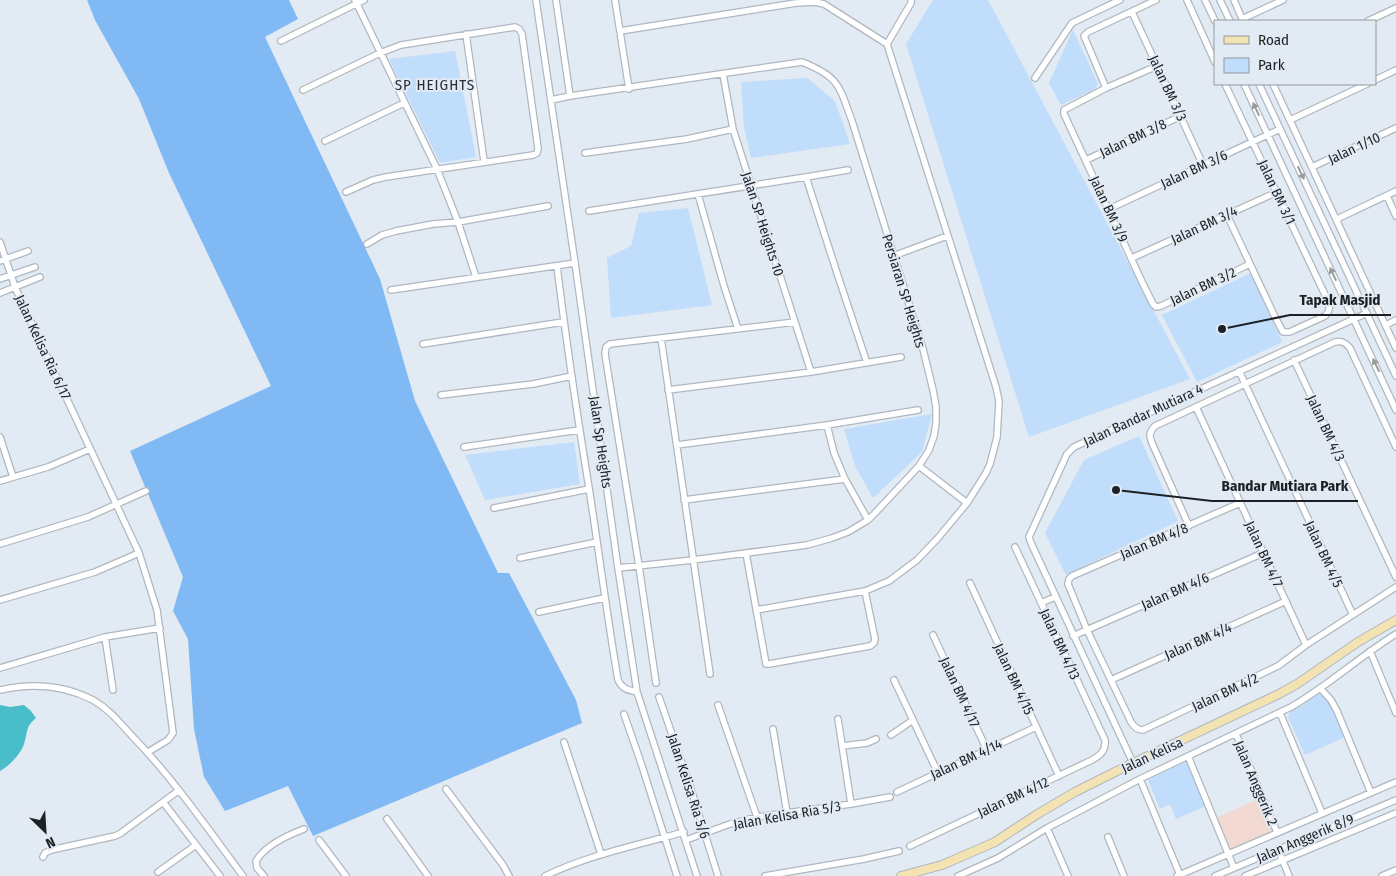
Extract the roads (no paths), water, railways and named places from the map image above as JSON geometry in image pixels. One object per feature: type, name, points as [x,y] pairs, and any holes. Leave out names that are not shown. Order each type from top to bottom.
[{"type":"main road","name":"Jalan Kelisa","points":[[902,876],[942,865],[995,842],[1054,804],[1133,763],[1279,694],[1297,684],[1358,642],[1396,620]]},
{"type":"street","points":[[281,40],[356,2],[364,0]]},
{"type":"street","name":"Jalan Sp Heights","points":[[536,0],[637,692],[697,876]]},
{"type":"street","points":[[556,0],[570,96]]},
{"type":"street","points":[[615,0],[629,89]]},
{"type":"street","points":[[886,44],[911,0]]},
{"type":"street","points":[[1034,78],[1072,23],[1120,0]]},
{"type":"street","points":[[1156,0],[1088,32],[1084,36],[1106,88],[1157,66]]},
{"type":"street","points":[[1186,0],[1214,60]]},
{"type":"street","points":[[1205,0],[1215,20]]},
{"type":"street","points":[[1220,0],[1230,20]]},
{"type":"street","points":[[1234,0],[1243,20],[1283,0]]},
{"type":"street","points":[[356,2],[436,169],[458,222],[476,277]]},
{"type":"street","points":[[620,31],[796,3],[815,2],[824,4],[886,44],[996,387],[999,401],[997,437],[986,473],[967,502],[938,538],[917,560],[889,581],[865,591],[756,610]]},
{"type":"street","points":[[1370,20],[1396,8]]},
{"type":"street","name":"Jalan BM 3/3","points":[[1132,12],[1203,165]]},
{"type":"street","points":[[303,90],[401,45],[466,34],[519,29],[523,41],[538,148],[537,153],[400,174],[373,180],[346,192]]},
{"type":"street","points":[[466,34],[484,161]]},
{"type":"street","name":"Persiaran SP Heights","points":[[551,100],[802,62],[813,66],[836,81],[852,121],[923,349],[936,407],[934,436],[929,450],[919,466],[868,520],[848,532],[807,545],[618,568]]},
{"type":"street","points":[[1376,80],[1396,70]]},
{"type":"street","name":"Jalan SP Heights 10","points":[[723,74],[733,130],[811,372]]},
{"type":"street","name":"Jalan BM 3/1","points":[[1225,85],[1328,301],[1329,310],[1325,316],[1294,330],[1283,332],[1274,317],[1250,264]]},
{"type":"street","points":[[1244,85],[1396,410]]},
{"type":"street","points":[[1259,85],[1396,376]]},
{"type":"street","points":[[1273,85],[1396,348]]},
{"type":"street","points":[[1290,120],[1365,85]]},
{"type":"street","name":"Jalan BM 3/9","points":[[1106,88],[1064,110],[1064,114],[1156,307]]},
{"type":"street","points":[[325,140],[404,103]]},
{"type":"street","name":"Jalan BM 3/8","points":[[1086,160],[1180,116]]},
{"type":"street","name":"Jalan 1/10","points":[[1312,167],[1396,128]]},
{"type":"street","name":"Jalan BM 3/6","points":[[1109,209],[1280,129]]},
{"type":"street","points":[[585,153],[687,139],[733,130]]},
{"type":"street","points":[[589,211],[848,170]]},
{"type":"street","points":[[806,177],[867,363]]},
{"type":"street","points":[[1337,219],[1396,191]]},
{"type":"street","name":"Jalan BM 3/4","points":[[1132,258],[1277,192]]},
{"type":"street","points":[[698,194],[738,329]]},
{"type":"street","points":[[1387,196],[1396,216]]},
{"type":"street","points":[[368,244],[382,235],[396,231],[548,206]]},
{"type":"street","points":[[1227,215],[1250,264]]},
{"type":"street","points":[[893,256],[947,236]]},
{"type":"street","name":"Jalan Kelisa Ria 6/17","points":[[0,242],[15,287],[139,553],[153,595],[160,628],[173,733],[168,740],[148,752]]},
{"type":"street","points":[[0,261],[28,251]]},
{"type":"street","points":[[391,290],[575,263]]},
{"type":"street","name":"Jalan BM 3/2","points":[[1156,307],[1250,264]]},
{"type":"street","points":[[557,266],[579,430],[618,680],[625,689],[637,692]]},
{"type":"street","points":[[0,279],[35,267]]},
{"type":"street","points":[[0,293],[40,277]]},
{"type":"street","name":"Jalan Bandar Mutiara 4","points":[[1133,763],[1030,543],[1029,537],[1067,454],[1074,447],[1367,313]]},
{"type":"street","points":[[1386,325],[1396,320]]},
{"type":"street","points":[[423,344],[564,322]]},
{"type":"street","points":[[656,683],[605,354],[606,347],[610,344],[795,322]]},
{"type":"street","points":[[661,338],[710,674]]},
{"type":"street","points":[[1189,526],[1152,444],[1150,433],[1154,426],[1338,341],[1345,343],[1350,348],[1396,447]]},
{"type":"street","points":[[668,390],[811,372],[901,357]]},
{"type":"street","name":"Jalan BM 4/3","points":[[1294,360],[1396,577]]},
{"type":"street","name":"Jalan BM 4/5","points":[[1239,371],[1353,615]]},
{"type":"street","points":[[441,395],[533,384],[572,376]]},
{"type":"street","name":"Jalan BM 4/7","points":[[1196,407],[1306,645]]},
{"type":"street","points":[[677,445],[826,425],[918,410]]},
{"type":"street","points":[[826,425],[844,479],[868,520]]},
{"type":"street","points":[[464,447],[579,430]]},
{"type":"street","points":[[0,437],[13,477]]},
{"type":"street","points":[[0,481],[48,466],[90,449]]},
{"type":"street","points":[[919,466],[967,502]]},
{"type":"street","points":[[684,500],[844,479]]},
{"type":"street","points":[[494,508],[589,489]]},
{"type":"street","points":[[0,544],[88,517],[146,491]]},
{"type":"street","name":"Jalan BM 4/8","points":[[1087,630],[1068,584],[1072,576],[1240,503]]},
{"type":"street","points":[[520,558],[597,542]]},
{"type":"street","name":"Jalan BM 4/13","points":[[1015,548],[1105,740]]},
{"type":"street","points":[[0,600],[95,572],[139,553]]},
{"type":"street","points":[[746,553],[766,664],[870,646],[874,643],[875,639],[865,591]]},
{"type":"street","name":"Jalan BM 4/6","points":[[1073,636],[1263,553]]},
{"type":"street","name":"Jalan BM 4/15","points":[[970,583],[1059,776]]},
{"type":"street","name":"Jalan BM 4/2","points":[[1111,680],[1131,722],[1135,728],[1143,730],[1284,662],[1306,645],[1396,587]]},
{"type":"street","points":[[1041,603],[1055,597]]},
{"type":"street","points":[[539,612],[604,598]]},
{"type":"street","name":"Jalan BM 4/4","points":[[1111,680],[1286,601]]},
{"type":"street","points":[[0,668],[105,637],[160,628]]},
{"type":"street","points":[[1087,630],[1111,680]]},
{"type":"street","points":[[958,876],[998,858],[1047,828],[1140,779],[1300,702],[1396,634]]},
{"type":"street","name":"Jalan BM 4/17","points":[[933,635],[987,750]]},
{"type":"street","points":[[105,637],[113,690]]},
{"type":"street","points":[[1370,651],[1396,713]]},
{"type":"street","points":[[894,680],[938,772]]},
{"type":"street","points":[[0,690],[30,686],[55,687],[93,701],[114,715],[148,752],[243,876]]},
{"type":"street","points":[[1320,688],[1326,693],[1337,711],[1370,793]]},
{"type":"street","name":"Jalan Kelisa Ria 5/6","points":[[659,697],[689,783],[718,876]]},
{"type":"street","points":[[718,705],[756,817]]},
{"type":"street","points":[[1280,712],[1322,813]]},
{"type":"street","points":[[624,714],[676,876]]},
{"type":"street","points":[[838,719],[851,804]]},
{"type":"street","points":[[891,735],[913,720]]},
{"type":"street","name":"Jalan BM 4/14","points":[[896,792],[1036,727]]},
{"type":"street","points":[[773,729],[787,813]]},
{"type":"street","name":"Jalan Anggerik 2","points":[[1236,734],[1277,832]]},
{"type":"street","points":[[842,746],[867,743],[876,739]]},
{"type":"street","name":"Jalan BM 4/12","points":[[910,846],[1099,756],[1104,750],[1105,740]]},
{"type":"street","points":[[564,742],[601,854]]},
{"type":"street","points":[[1188,756],[1234,868]]},
{"type":"street","points":[[1140,779],[1179,875],[1396,782]]},
{"type":"street","points":[[446,789],[503,865],[509,876]]},
{"type":"street","points":[[43,857],[45,853],[55,848],[115,836],[178,791]]},
{"type":"street","name":"Jalan Kelisa Ria 5/3","points":[[686,840],[756,817],[890,797]]},
{"type":"street","name":"Jalan Anggerik 8/9","points":[[1215,876],[1396,800]]},
{"type":"street","points":[[163,802],[220,876]]},
{"type":"street","points":[[1245,876],[1396,813]]},
{"type":"street","points":[[387,819],[428,876]]},
{"type":"street","points":[[1047,828],[1068,876]]},
{"type":"street","points":[[264,876],[257,868],[256,861],[259,856],[291,834],[304,829]]},
{"type":"street","points":[[545,876],[601,854],[684,832]]},
{"type":"street","points":[[1108,837],[1124,876]]},
{"type":"street","points":[[319,840],[346,876]]},
{"type":"street","points":[[158,872],[196,845]]},
{"type":"street","points":[[1278,849],[1290,876]]},
{"type":"street","points":[[765,876],[899,851]]},
{"type":"street","points":[[1382,876],[1396,870]]},
{"type":"place","name":"Tapak Masjid","points":[[1222,329]]},
{"type":"place","name":"Bandar Mutiara Park","points":[[1116,490]]},
{"type":"district","name":"SP HEIGHTS","points":[[435,85]]}]
